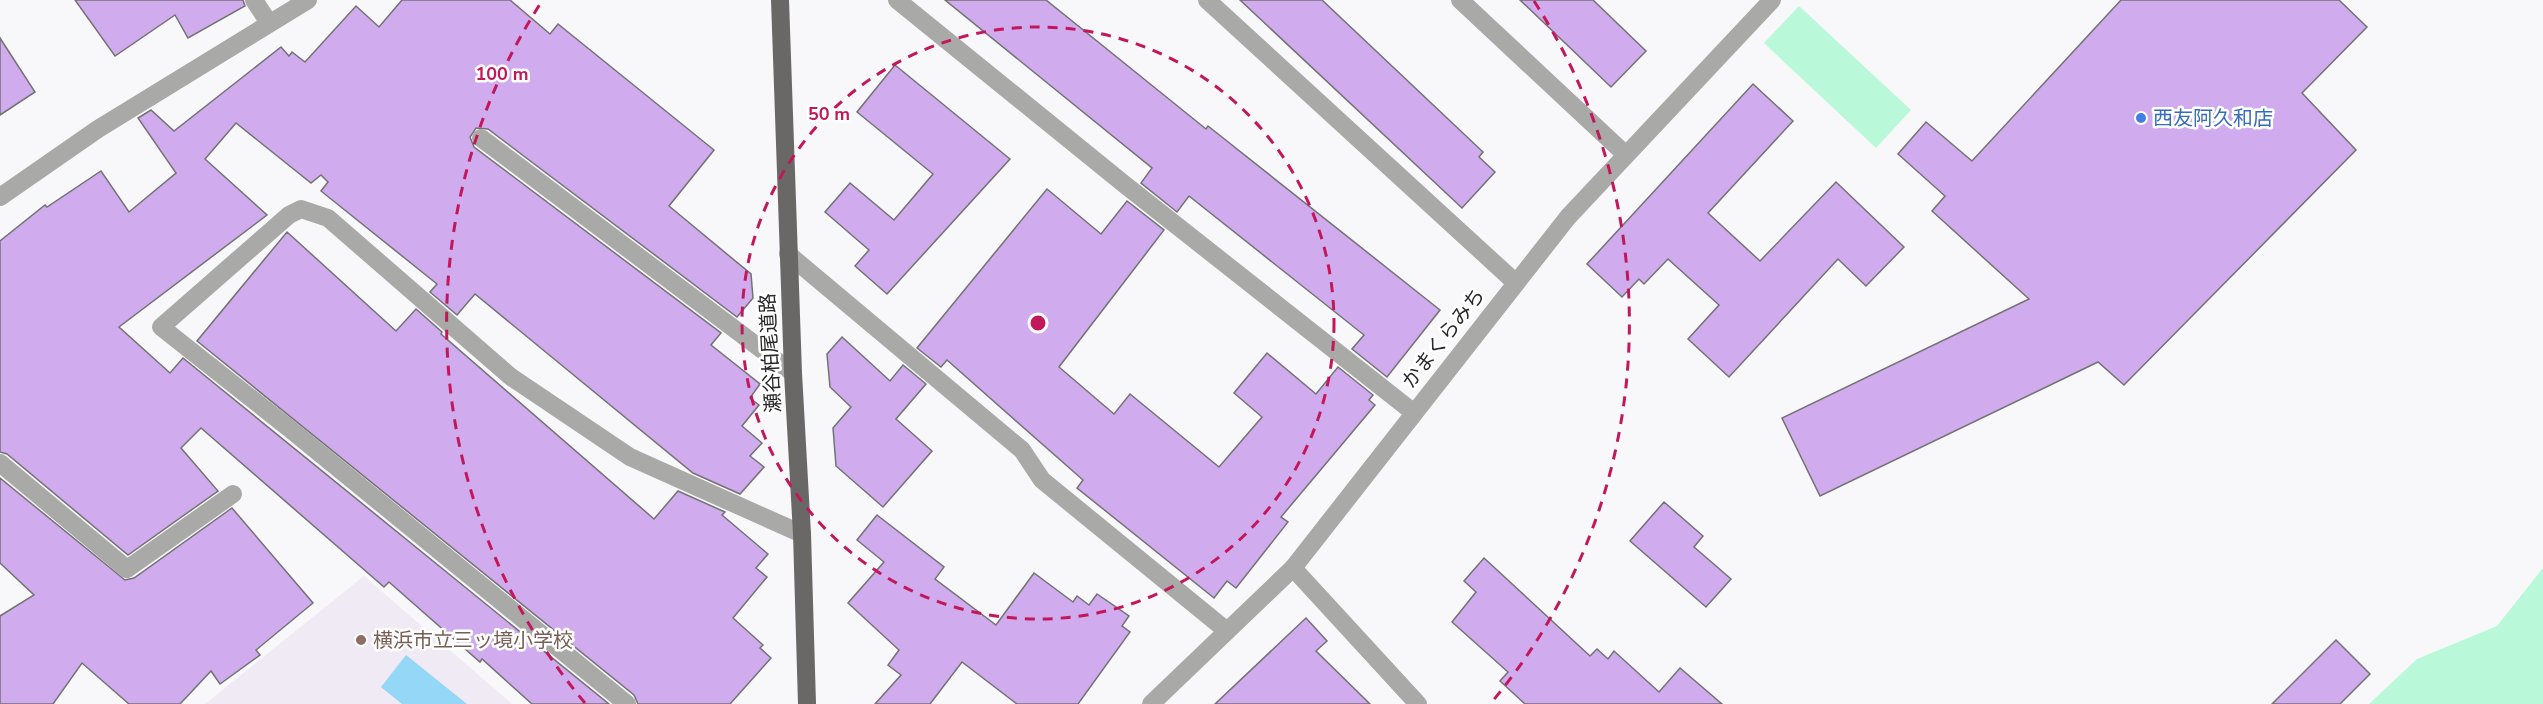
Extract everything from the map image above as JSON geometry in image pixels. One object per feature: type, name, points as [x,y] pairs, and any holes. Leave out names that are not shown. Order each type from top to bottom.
[{"type":"main road","name":"瀬谷柏尾道路","points":[[780,0],[807,704]]},
{"type":"street","points":[[254,0],[269,23]]},
{"type":"street","points":[[0,197],[98,129],[308,0]]},
{"type":"street","points":[[897,0],[1124,184],[1413,412]]},
{"type":"street","points":[[1208,0],[1516,283]]},
{"type":"street","points":[[1460,0],[1624,154]]},
{"type":"street","name":"かまくらみち","points":[[1160,701],[1293,567],[1568,217],[1624,154],[1772,0]]},
{"type":"street","points":[[482,138],[793,373]]},
{"type":"street","points":[[627,704],[300,436],[161,327],[289,215],[301,209],[328,218],[510,376],[630,457],[802,534]]},
{"type":"street","points":[[788,254],[1022,450],[1042,480],[1227,631]]},
{"type":"street","points":[[0,463],[127,569],[233,494]]},
{"type":"street","points":[[1293,567],[1418,704]]},
{"type":"shaded area","name":"横浜市立三ッ境小学校","points":[[364,576],[512,704],[205,704]]},
{"type":"green space","points":[[1799,6],[1911,110],[1876,148],[1764,43]]},
{"type":"green space","points":[[2543,568],[2543,704],[2369,704],[2417,659],[2497,626]]},
{"type":"water","points":[[406,655],[467,704],[402,704],[381,687]]},
{"type":"building","points":[[75,0],[243,0],[245,6],[188,38],[175,15],[115,56]]},
{"type":"building","points":[[402,0],[510,0],[550,34],[558,24],[714,150],[669,206],[751,274],[753,298],[737,317],[488,129],[476,128],[470,137],[474,147],[721,333],[711,345],[760,384],[750,398],[759,405],[742,426],[762,443],[750,456],[764,467],[740,494],[693,473],[475,294],[457,315],[430,292],[437,284],[321,191],[328,182],[321,175],[311,183],[236,123],[205,159],[267,215],[119,327],[170,373],[183,358],[609,704],[532,704],[389,582],[384,587],[201,428],[181,448],[218,491],[128,555],[7,454],[0,452],[0,241],[45,205],[47,207],[101,171],[129,212],[176,173],[138,118],[151,110],[174,131],[281,47],[289,56],[292,52],[305,62],[356,6],[379,27]]},
{"type":"building","points":[[945,0],[1046,0],[1206,129],[1208,126],[1440,310],[1387,377],[1352,349],[1364,335],[1189,196],[1177,212],[1141,183],[1152,168]]},
{"type":"building","points":[[1240,0],[1322,0],[1483,152],[1479,157],[1495,172],[1462,208]]},
{"type":"building","points":[[1520,0],[1593,0],[1646,51],[1611,87]]},
{"type":"building","points":[[2121,0],[2339,0],[2367,27],[2302,93],[2356,150],[2124,385],[2098,362],[1820,496],[1782,418],[2029,299],[1932,211],[1945,196],[1898,154],[1926,122],[1972,161]]},
{"type":"building","points":[[0,38],[35,92],[0,115]]},
{"type":"building","points":[[895,65],[1010,159],[887,294],[855,266],[869,250],[825,212],[850,183],[894,220],[933,174],[857,112]]},
{"type":"building","points":[[1753,84],[1793,121],[1708,213],[1760,261],[1836,182],[1904,247],[1866,286],[1838,259],[1729,377],[1688,339],[1719,305],[1668,259],[1644,284],[1639,279],[1622,297],[1587,264]]},
{"type":"building","points":[[1047,189],[1101,234],[1127,201],[1164,230],[1059,367],[1114,414],[1130,394],[1219,467],[1262,417],[1234,393],[1267,353],[1316,394],[1338,367],[1373,395],[1369,400],[1375,405],[1281,517],[1288,522],[1236,588],[1227,581],[1214,598],[1077,488],[1083,480],[947,360],[941,367],[917,348]]},
{"type":"building","points":[[287,232],[396,331],[416,309],[442,332],[441,334],[654,519],[678,491],[725,512],[722,515],[768,554],[756,568],[767,577],[733,618],[763,645],[760,648],[771,658],[730,704],[638,704],[634,695],[197,341]]},
{"type":"building","points":[[842,337],[890,381],[903,365],[926,384],[896,419],[932,451],[883,507],[836,466],[833,428],[851,407],[830,387],[827,354]]},
{"type":"building","points":[[0,478],[125,580],[134,578],[232,508],[313,603],[256,650],[260,655],[220,684],[211,671],[180,704],[129,704],[82,663],[53,704],[0,704],[0,616],[34,595],[0,563]]},
{"type":"building","points":[[1664,502],[1703,536],[1694,547],[1731,579],[1706,607],[1630,541]]},
{"type":"building","points":[[877,515],[944,567],[935,579],[996,625],[1034,573],[1073,602],[1077,596],[1089,605],[1097,594],[1129,616],[1122,626],[1130,632],[1078,704],[1017,704],[962,662],[930,704],[875,704],[901,675],[888,665],[899,650],[848,603],[884,562],[857,540]]},
{"type":"building","points":[[1484,558],[1590,656],[1597,649],[1608,659],[1614,651],[1659,692],[1680,668],[1722,704],[1525,704],[1500,681],[1508,672],[1452,622],[1476,592],[1464,581]]},
{"type":"building","points":[[1306,618],[1327,641],[1316,651],[1370,704],[1215,704]]},
{"type":"building","points":[[2336,640],[2370,674],[2340,704],[2272,704]]},
{"type":"place","name":"西友阿久和店","points":[[2141,118]]},
{"type":"place","name":"横浜市立三ッ境小学校","points":[[361,640]]}]
